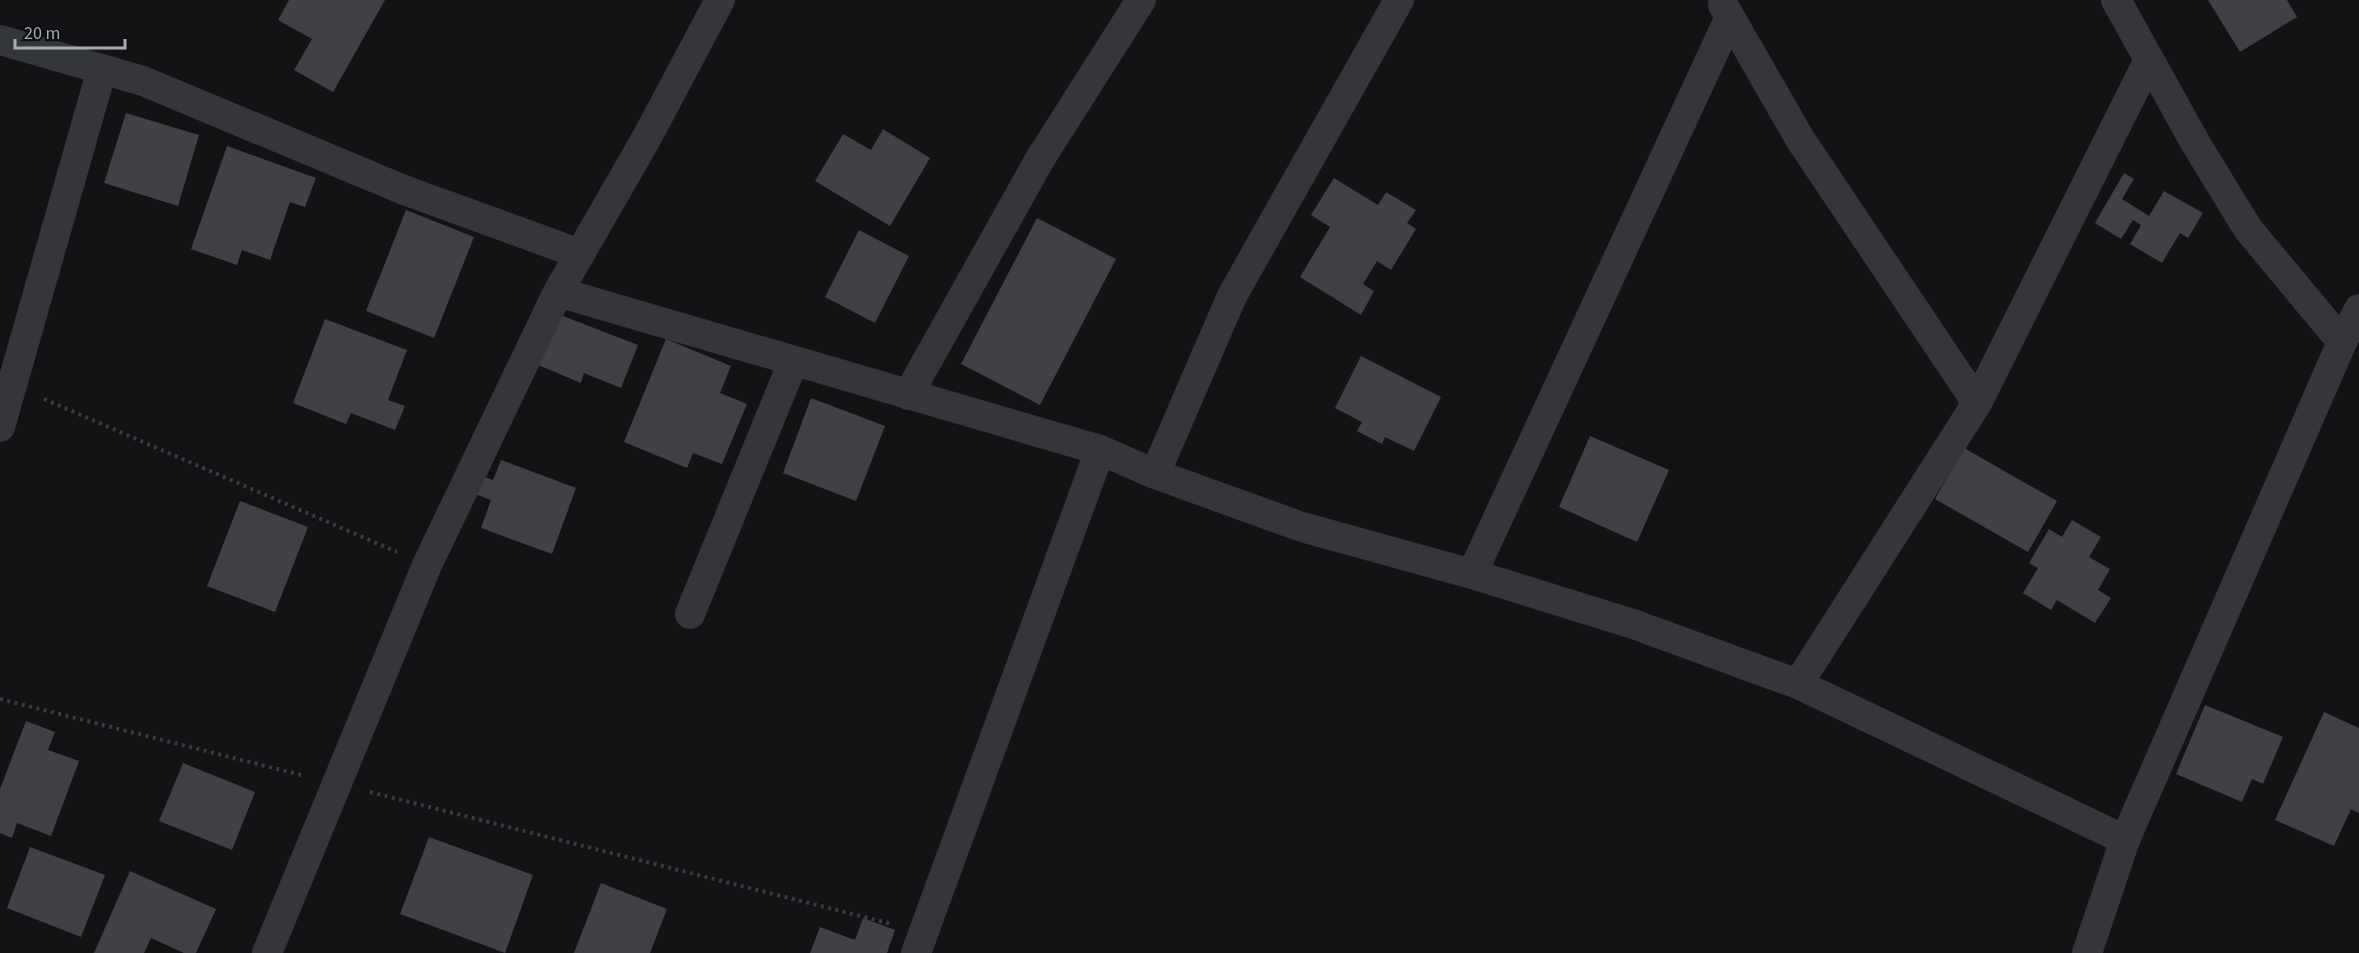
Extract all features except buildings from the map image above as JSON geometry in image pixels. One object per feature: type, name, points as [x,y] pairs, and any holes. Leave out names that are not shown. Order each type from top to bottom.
[{"type":"street","points":[[267,953],[427,565],[558,292],[646,139],[720,0]]},
{"type":"street","points":[[908,395],[1040,159],[1141,0]]},
{"type":"street","points":[[1155,474],[1232,296],[1399,0]]},
{"type":"street","points":[[2116,0],[2196,144],[2248,229],[2342,342]]},
{"type":"street","points":[[1472,574],[1725,9]]},
{"type":"street","points":[[1725,9],[1800,139],[1977,403]]},
{"type":"street","points":[[0,40],[143,81],[404,190],[580,254]]},
{"type":"street","points":[[1798,684],[1977,403],[2149,60]]},
{"type":"street","points":[[0,428],[13,389],[102,69]]},
{"type":"street","points":[[558,292],[1100,450],[1155,474],[1302,527],[1472,574],[1633,624],[1798,684],[2125,840]]},
{"type":"street","points":[[2087,953],[2125,840],[2342,342],[2359,309]]},
{"type":"street","points":[[690,614],[793,362]]},
{"type":"street","points":[[920,943],[1100,450]]},
{"type":"path","points":[[13,389],[36,396],[427,565]]},
{"type":"path","points":[[0,699],[338,784],[920,943]]}]
